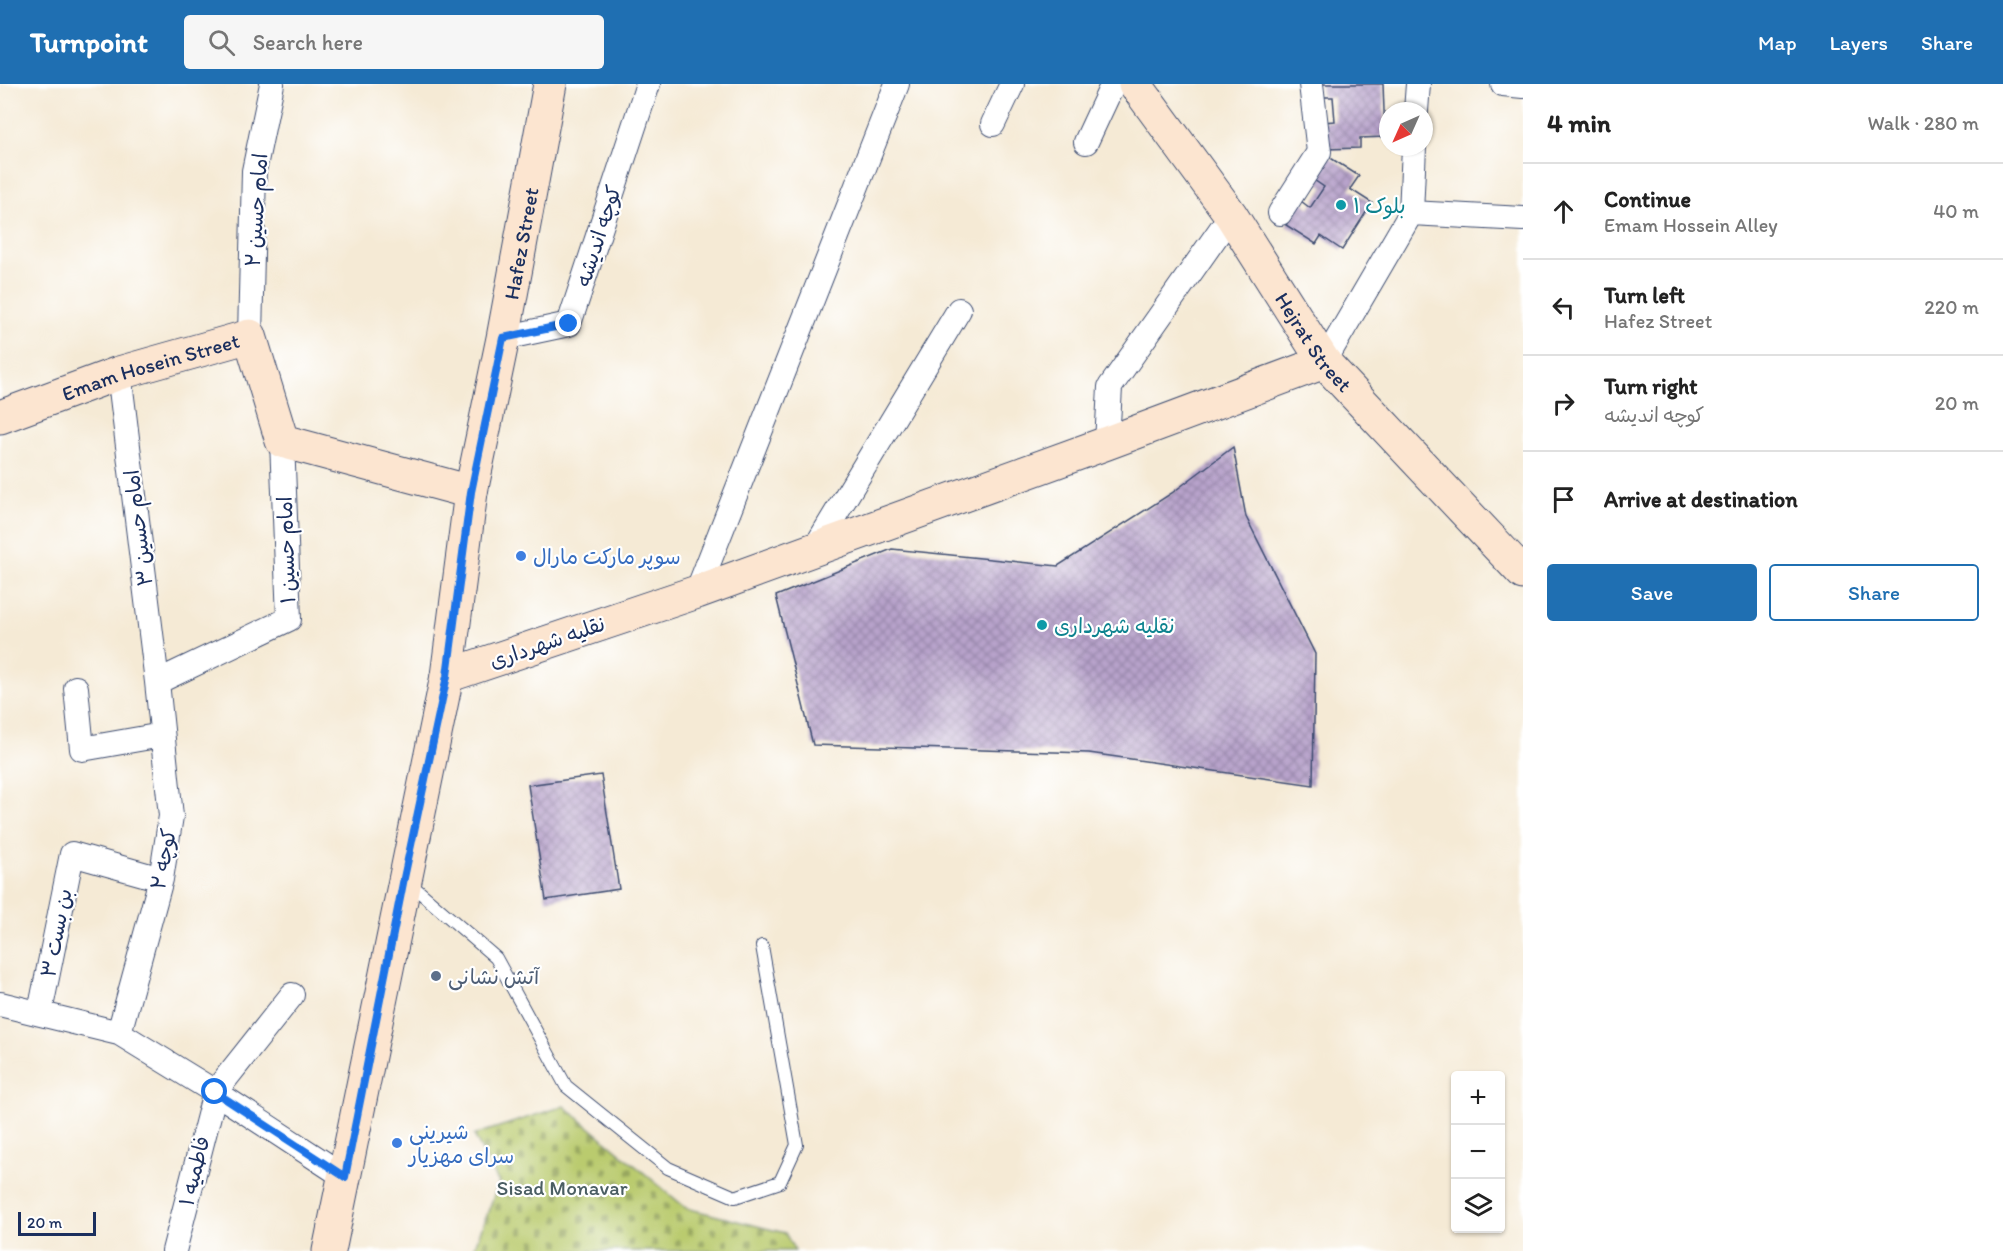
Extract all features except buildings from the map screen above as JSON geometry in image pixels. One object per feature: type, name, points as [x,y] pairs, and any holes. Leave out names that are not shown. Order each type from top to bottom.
[{"type":"street","name":"امام حسین ۲","points":[[250,336],[254,171],[272,84]]},
{"type":"street","name":"Hafez Street","points":[[329,1251],[447,676],[471,492],[503,338],[550,84]]},
{"type":"street","name":"کوچه اندیشه","points":[[503,338],[569,324],[648,84]]},
{"type":"street","points":[[697,592],[897,84]]},
{"type":"street","points":[[993,124],[1012,84]]},
{"type":"street","points":[[1086,142],[1113,84]]},
{"type":"street","name":"Hejrat Street","points":[[1135,84],[1231,215],[1323,362],[1523,573]]},
{"type":"street","points":[[1280,213],[1319,152],[1311,84]]},
{"type":"street","points":[[1417,102],[1418,84]]},
{"type":"street","points":[[1503,84],[1523,86]]},
{"type":"street","points":[[1323,362],[1411,213],[1414,156]]},
{"type":"street","points":[[1411,213],[1523,219]]},
{"type":"street","points":[[1107,443],[1110,387],[1231,215]]},
{"type":"street","points":[[815,549],[960,310]]},
{"type":"street","name":"Emam Hosein Street","points":[[0,417],[119,373],[250,336],[282,441]]},
{"type":"street","name":"نقلیه شهرداری","points":[[447,676],[697,592],[1323,362]]},
{"type":"street","name":"امام حسین ۳","points":[[119,373],[157,682]]},
{"type":"street","points":[[282,441],[471,492]]},
{"type":"street","name":"امام حسین ۱","points":[[157,682],[289,620],[282,441]]},
{"type":"street","name":"کوچه ۲","points":[[119,1033],[161,879],[171,816],[157,682]]},
{"type":"street","points":[[76,687],[82,749],[162,735]]},
{"type":"street","name":"بن بست ۳","points":[[40,1012],[72,854],[161,879]]},
{"type":"street","points":[[215,1092],[292,995]]},
{"type":"street","points":[[0,1004],[119,1033],[215,1092],[345,1177]]},
{"type":"street","name":"فاطمیه ۱","points":[[174,1251],[215,1092]]},
{"type":"lane","points":[[404,878],[496,958],[566,1086],[668,1168],[735,1197],[780,1182],[797,1145],[762,946]]},
{"type":"green space","name":"Sisad Monavar","points":[[564,1106],[686,1208],[785,1233],[795,1251],[473,1251],[499,1183],[474,1135]]},
{"type":"place","name":"بلوک ۱","points":[[1341,205]]},
{"type":"place","name":"سوپر مارکت مارال","points":[[521,556]]},
{"type":"place","name":"نقلیه شهرداری","points":[[1042,625]]},
{"type":"place","name":"آتش نشانی","points":[[436,976]]},
{"type":"place","name":"شیرینی سرای مهزیار","points":[[397,1143]]},
{"type":"route","points":[[215,1092],[345,1177],[404,878],[447,676],[471,492],[503,338],[569,324]]}]
